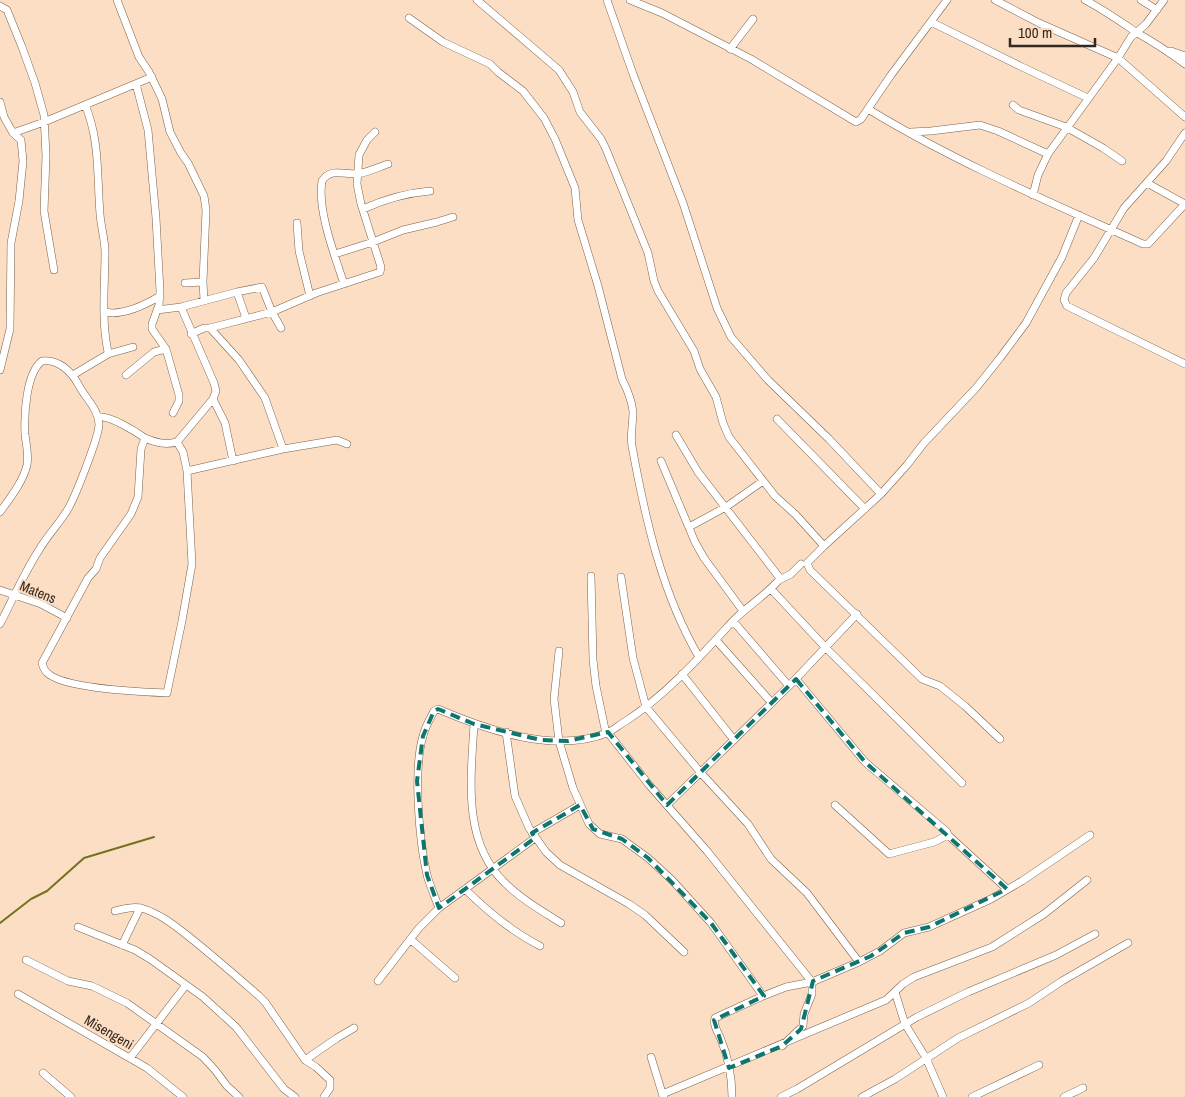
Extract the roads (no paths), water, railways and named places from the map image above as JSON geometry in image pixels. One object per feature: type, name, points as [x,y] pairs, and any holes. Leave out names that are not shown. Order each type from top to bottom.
[{"type":"street","points":[[117,0],[139,57],[152,77],[162,99],[170,132],[188,163],[205,203],[204,300]]},
{"type":"street","points":[[477,0],[559,70],[567,81],[580,112],[601,139],[606,149],[648,253],[658,291],[694,351],[700,368],[716,397],[726,432],[775,496],[796,515],[824,546]]},
{"type":"street","points":[[607,0],[632,74],[683,203],[717,308],[731,337],[768,380],[829,439],[881,494]]},
{"type":"street","points":[[630,0],[662,13],[730,49],[854,122],[859,121],[947,0]]},
{"type":"street","points":[[995,0],[1040,23],[1118,58],[1185,117]]},
{"type":"street","points":[[1085,0],[1168,50],[1185,64]]},
{"type":"street","points":[[1141,0],[1157,10]]},
{"type":"street","points":[[1033,195],[1038,175],[1048,154],[1066,127],[1118,58],[1131,37],[1146,24],[1164,0]]},
{"type":"street","points":[[0,6],[7,10],[22,47],[36,83],[44,115],[46,156],[44,211],[54,270]]},
{"type":"street","points":[[409,18],[443,42],[486,61],[500,74],[515,83],[530,98],[555,139],[575,188],[578,220],[598,286],[622,379],[633,410],[631,443],[648,523],[677,614],[700,657]]},
{"type":"street","points":[[730,49],[753,19]]},
{"type":"street","points":[[931,22],[1088,98]]},
{"type":"street","points":[[1168,50],[1185,56]]},
{"type":"street","points":[[12,133],[44,122],[152,77]]},
{"type":"street","points":[[136,84],[148,130],[155,209],[160,296],[152,329],[166,349],[179,395],[179,401],[172,413]]},
{"type":"street","points":[[0,102],[4,117],[12,133],[21,140],[23,161],[19,200],[11,243],[10,328],[0,370]]},
{"type":"street","points":[[85,105],[92,124],[96,152],[100,216],[105,250],[104,312],[108,354]]},
{"type":"street","points":[[1012,105],[1019,110],[1066,127],[1103,148],[1122,162]]},
{"type":"street","points":[[868,109],[953,156],[1033,195],[1143,244],[1148,244],[1185,204],[1147,183]]},
{"type":"street","points":[[903,130],[916,133],[980,125],[998,131],[1048,154]]},
{"type":"street","points":[[191,334],[204,328],[272,312],[310,296],[382,271],[358,194],[359,155],[367,140],[375,132]]},
{"type":"street","points":[[1185,133],[1166,161],[1124,208],[1094,258],[1066,293],[1064,300],[1067,306],[1185,364]]},
{"type":"street","points":[[344,284],[321,199],[322,181],[334,172],[358,174],[388,164]]},
{"type":"street","points":[[363,209],[389,198],[430,191]]},
{"type":"street","points":[[335,254],[403,230],[454,216]]},
{"type":"street","points":[[1000,739],[965,706],[940,686],[922,679],[808,568],[808,561],[881,494],[912,460],[924,443],[976,388],[1026,323],[1062,257],[1079,216]]},
{"type":"street","points":[[297,223],[299,251],[310,296]]},
{"type":"street","points":[[186,283],[203,282]]},
{"type":"street","points":[[157,310],[181,307],[262,287],[281,328]]},
{"type":"street","points":[[237,292],[246,318]]},
{"type":"street","points":[[104,312],[111,313],[132,309],[160,296]]},
{"type":"street","points":[[98,417],[105,417],[159,444],[169,444],[178,442],[213,399],[216,388],[191,334],[181,307]]},
{"type":"street","points":[[210,328],[239,360],[265,398],[283,450]]},
{"type":"street","points":[[73,375],[108,354],[133,347]]},
{"type":"street","points":[[126,375],[154,352],[166,349]]},
{"type":"street","points":[[0,512],[26,466],[28,459],[25,418],[28,387],[39,363],[46,360],[67,369],[73,375],[95,409],[98,417],[98,434],[72,501],[38,550],[0,624]]},
{"type":"street","points":[[213,399],[225,423],[233,461]]},
{"type":"street","points":[[778,419],[865,509]]},
{"type":"street","points":[[676,435],[698,472],[779,577],[779,580]]},
{"type":"street","points":[[145,438],[140,449],[138,497],[131,514],[100,558],[96,569],[88,578],[42,663],[42,667],[49,675],[57,679],[72,683],[137,692],[167,693],[192,564],[187,471],[183,452],[178,442]]},
{"type":"street","points":[[187,471],[337,440],[347,444]]},
{"type":"street","points":[[661,461],[704,558],[744,611]]},
{"type":"street","points":[[689,527],[726,507],[764,481]]},
{"type":"street","points":[[438,908],[427,875],[420,825],[418,781],[420,749],[427,724],[436,710],[438,709],[474,724],[541,740],[568,741],[608,732],[646,708],[700,657],[733,621],[779,580],[791,574],[801,564]]},
{"type":"street","points":[[591,576],[593,660],[604,725],[812,982],[812,994],[804,1014],[802,1026],[782,1046]]},
{"type":"street","points":[[621,576],[633,658],[646,708],[701,773],[748,824],[771,859],[807,893],[859,962]]},
{"type":"street","points":[[771,588],[825,646],[962,783]]},
{"type":"street","name":"Matens","points":[[0,590],[41,604],[67,618]]},
{"type":"street","points":[[667,805],[796,679],[857,614]]},
{"type":"street","points":[[733,621],[789,686]]},
{"type":"street","points":[[716,640],[771,702]]},
{"type":"street","points":[[559,651],[554,699],[559,741],[568,775],[589,824],[596,832],[604,836],[616,837],[622,840],[648,858],[672,880],[711,923],[763,996]]},
{"type":"street","points":[[682,674],[734,740]]},
{"type":"street","points":[[796,679],[864,762],[948,832],[948,835],[1007,889]]},
{"type":"street","points":[[474,724],[472,812],[484,853],[504,883],[561,923]]},
{"type":"street","points":[[506,732],[515,796],[534,836],[546,852],[560,865],[630,904],[656,924],[684,952]]},
{"type":"street","points":[[378,982],[427,918],[438,908],[494,870],[534,836],[580,805]]},
{"type":"street","points":[[835,805],[889,854],[934,842],[948,835]]},
{"type":"street","points":[[732,1097],[729,1068],[722,1042],[714,1024],[716,1017],[786,987],[812,982],[859,962],[880,951],[904,933],[937,924],[1007,889],[1090,835]]},
{"type":"street","points":[[651,1058],[663,1096],[665,1093],[782,1046],[886,1000],[903,984],[914,977],[992,946],[1044,914],[1088,880]]},
{"type":"street","points":[[465,889],[507,927],[540,946]]},
{"type":"street","points":[[115,911],[140,908],[170,922],[259,996],[306,1060],[330,1080],[330,1088],[324,1097]]},
{"type":"street","points":[[122,945],[140,908]]},
{"type":"street","points":[[78,927],[150,958],[203,997],[236,1028],[284,1089],[295,1097]]},
{"type":"street","points":[[781,1097],[904,1024],[968,992],[1056,955],[1094,934]]},
{"type":"street","points":[[410,939],[455,978]]},
{"type":"street","points":[[862,1097],[895,1079],[958,1038],[1029,1004],[1062,981],[1128,943]]},
{"type":"street","points":[[26,960],[68,981],[92,986],[126,1003],[203,1057],[227,1086],[239,1097]]},
{"type":"street","points":[[130,1058],[186,985]]},
{"type":"street","points":[[895,992],[904,1024],[926,1058],[944,1097]]},
{"type":"street","name":"Misengeni","points":[[18,994],[130,1058],[157,1075],[183,1097]]},
{"type":"street","points":[[306,1060],[336,1038],[354,1028]]},
{"type":"street","points":[[972,1097],[1039,1065]]},
{"type":"street","points":[[43,1073],[71,1097]]},
{"type":"street","points":[[1064,1097],[1083,1088]]},
{"type":"waterway","points":[[0,923],[31,899],[47,891],[84,858],[154,837]]}]
